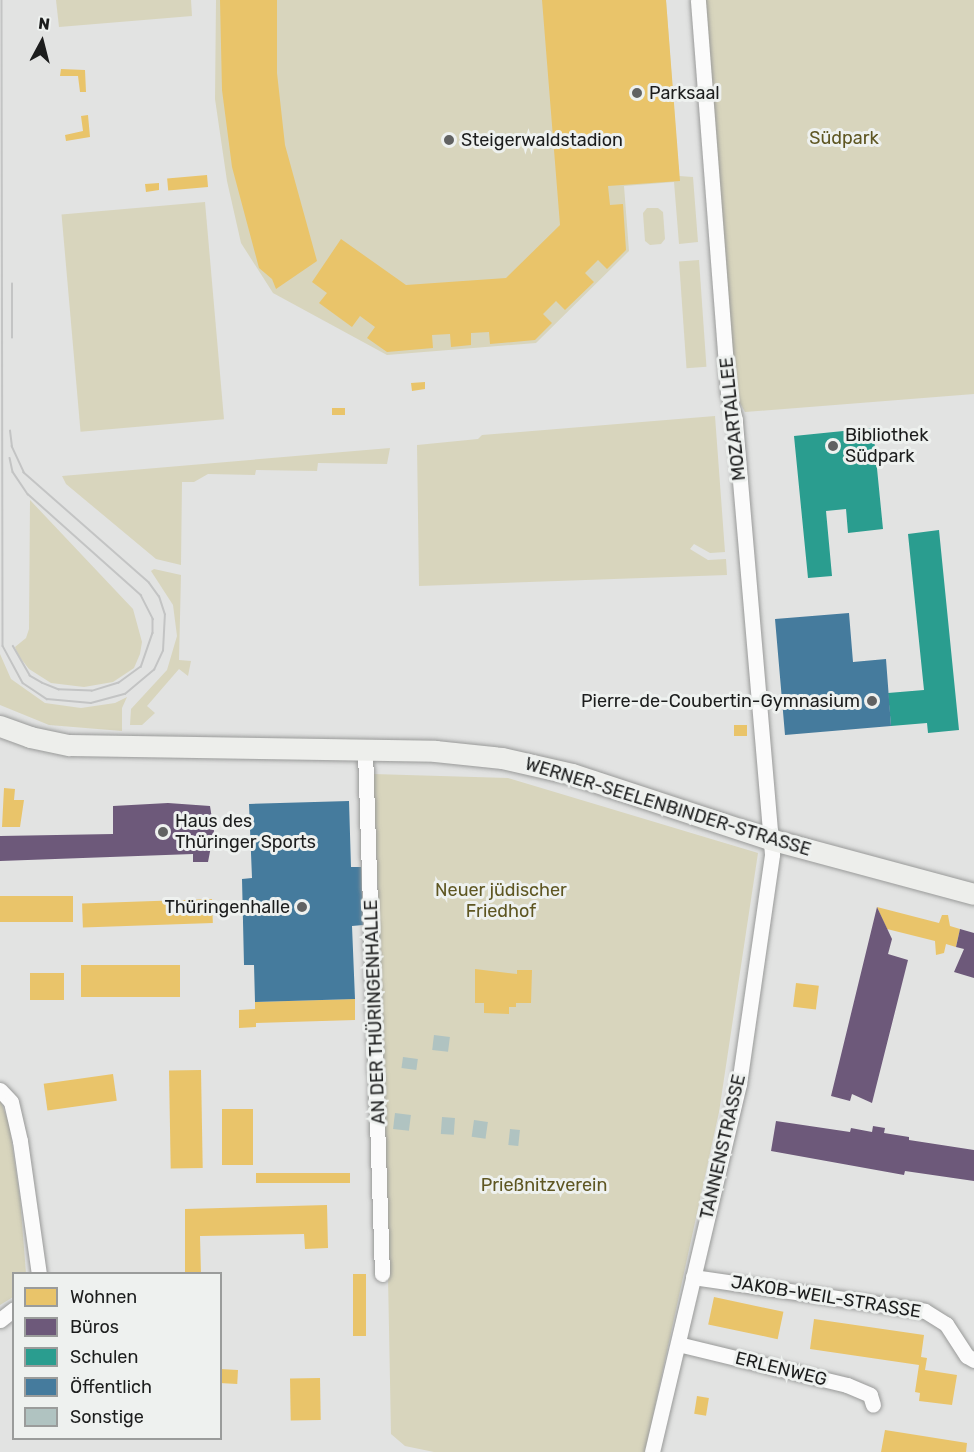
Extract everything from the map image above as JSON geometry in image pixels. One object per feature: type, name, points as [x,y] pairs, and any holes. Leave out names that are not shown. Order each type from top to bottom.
[{"type":"street","name":"MOZARTALLEE","points":[[698,0],[728,391],[735,420],[770,839]]},
{"type":"street","name":"WERNER-SEELENBINDER-STRASSE","points":[[0,726],[30,737],[69,745],[435,751],[502,758],[572,774],[770,839],[974,894]]},
{"type":"street","name":"AN DER THÜRINGENHALLE","points":[[365,751],[382,1274]]},
{"type":"street","name":"TANNENSTRASSE","points":[[652,1452],[739,1084],[772,854],[770,839]]},
{"type":"street","points":[[0,1089],[11,1102],[20,1141],[39,1272]]},
{"type":"street","name":"JAKOB-WEIL-STRASSE","points":[[693,1277],[925,1311],[946,1324],[967,1356],[974,1360]]},
{"type":"street","name":"ERLENWEG","points":[[678,1344],[847,1385],[870,1395],[873,1405]]},
{"type":"green space","points":[[56,0],[191,0],[192,16],[59,27]]},
{"type":"green space","name":"Steigerwaldstadion","points":[[216,0],[666,0],[679,176],[693,177],[698,242],[679,244],[674,182],[624,186],[629,251],[536,343],[387,355],[273,293],[241,243],[227,181],[215,99]]},
{"type":"green space","name":"Südpark","points":[[702,0],[974,0],[974,394],[745,412],[732,389]]},
{"type":"green space","points":[[205,202],[224,419],[81,432],[62,215]]},
{"type":"green space","points":[[647,208],[658,208],[663,212],[665,239],[661,244],[650,245],[645,241],[643,213]]},
{"type":"green space","points":[[699,260],[706,367],[687,368],[679,261]]},
{"type":"green space","points":[[715,416],[725,552],[710,553],[694,544],[690,549],[708,560],[726,559],[727,575],[419,586],[417,445],[478,439],[482,435]]},
{"type":"green space","points":[[390,448],[387,464],[318,463],[317,471],[256,470],[255,475],[208,474],[194,482],[182,482],[181,565],[156,559],[66,484],[62,476]]},
{"type":"green space","points":[[30,500],[133,609],[142,642],[140,654],[134,668],[113,682],[84,687],[51,683],[29,669],[18,655],[15,647],[26,638],[29,629]]},
{"type":"green space","points":[[154,569],[181,575],[179,660],[191,661],[188,676],[179,669],[147,706],[155,713],[142,725],[130,725],[131,709],[167,670],[177,636],[173,605],[151,571]]},
{"type":"green space","points":[[0,654],[11,679],[45,703],[81,708],[115,703],[127,697],[122,708],[122,731],[49,725],[0,705]]},
{"type":"green space","name":"Prießnitzverein","points":[[373,774],[508,778],[758,853],[719,1112],[645,1452],[434,1452],[405,1446],[391,1434],[383,1013]]},
{"type":"green space","points":[[0,1099],[9,1124],[20,1198],[26,1272],[12,1272],[12,1298],[0,1305]]},
{"type":"building: Wohnen","points":[[220,0],[277,0],[277,73],[285,145],[317,261],[276,289],[272,279],[259,268],[232,167],[222,90]]},
{"type":"building: Wohnen","points":[[542,0],[666,0],[680,181],[608,186],[610,205],[623,204],[626,250],[607,269],[598,260],[585,273],[594,282],[565,310],[556,301],[543,314],[552,323],[535,340],[490,344],[489,332],[471,333],[471,345],[451,347],[450,334],[432,335],[433,348],[387,352],[367,338],[375,327],[360,316],[352,327],[319,303],[327,293],[312,282],[341,239],[406,285],[506,278],[560,225]]},
{"type":"building: Wohnen","points":[[61,69],[85,70],[86,92],[80,92],[78,76],[60,76]]},
{"type":"building: Wohnen","points":[[88,115],[90,137],[66,141],[65,135],[83,131],[81,116]]},
{"type":"building: Wohnen","points":[[207,175],[208,187],[168,190],[167,178]]},
{"type":"building: Wohnen","points":[[159,183],[159,190],[146,192],[145,184]]},
{"type":"building: Wohnen","points":[[425,382],[425,389],[412,391],[411,383]]},
{"type":"building: Wohnen","points":[[332,408],[345,408],[345,415],[332,415]]},
{"type":"building: Wohnen","points":[[734,725],[747,725],[747,736],[734,736]]},
{"type":"building: Wohnen","points":[[4,788],[15,789],[14,800],[24,800],[20,827],[2,827]]},
{"type":"building: Wohnen","points":[[0,896],[73,896],[73,922],[0,922]]},
{"type":"building: Wohnen","points":[[212,899],[213,923],[83,928],[82,904]]},
{"type":"building: Wohnen","points":[[877,907],[939,923],[942,915],[948,915],[950,926],[960,929],[956,947],[946,944],[944,953],[936,955],[935,941],[887,929]]},
{"type":"building: Wohnen","points":[[81,965],[180,965],[180,997],[81,997]]},
{"type":"building: Wohnen","points":[[475,969],[517,974],[517,970],[532,970],[531,1003],[516,1003],[516,1007],[509,1007],[509,1014],[484,1013],[484,1003],[475,1003]]},
{"type":"building: Wohnen","points":[[30,973],[64,973],[64,1000],[30,1000]]},
{"type":"building: Wohnen","points":[[796,983],[819,986],[816,1010],[793,1007]]},
{"type":"building: Wohnen","points":[[355,999],[355,1020],[256,1023],[256,1027],[239,1028],[239,1010],[255,1009],[255,1002]]},
{"type":"building: Wohnen","points":[[201,1070],[203,1168],[171,1169],[169,1071]]},
{"type":"building: Wohnen","points":[[113,1074],[117,1101],[47,1110],[44,1084]]},
{"type":"building: Wohnen","points":[[222,1109],[253,1109],[253,1165],[222,1165]]},
{"type":"building: Wohnen","points":[[256,1173],[350,1173],[350,1183],[256,1183]]},
{"type":"building: Wohnen","points":[[327,1205],[328,1248],[305,1249],[304,1234],[200,1236],[201,1272],[185,1272],[185,1209]]},
{"type":"building: Wohnen","points":[[353,1274],[366,1274],[366,1336],[353,1336]]},
{"type":"building: Wohnen","points":[[714,1297],[783,1312],[778,1339],[708,1324]]},
{"type":"building: Wohnen","points":[[814,1319],[924,1335],[921,1357],[927,1358],[925,1370],[957,1375],[952,1405],[919,1401],[920,1393],[915,1392],[919,1365],[810,1349]]},
{"type":"building: Wohnen","points":[[222,1369],[238,1370],[237,1384],[222,1383]]},
{"type":"building: Wohnen","points":[[320,1378],[321,1420],[291,1421],[290,1379]]},
{"type":"building: Wohnen","points":[[697,1396],[709,1398],[706,1416],[694,1414]]},
{"type":"building: Wohnen","points":[[885,1430],[967,1443],[966,1452],[881,1452]]},
{"type":"building: Büros","name":"Haus des Thüringer Sports","points":[[168,803],[210,806],[214,831],[208,862],[193,862],[193,854],[0,861],[0,836],[113,834],[113,806]]},
{"type":"building: Büros","points":[[877,907],[892,939],[888,954],[908,960],[872,1103],[852,1094],[850,1101],[831,1096]]},
{"type":"building: Büros","points":[[960,929],[974,933],[974,978],[954,972],[964,949],[956,947]]},
{"type":"building: Büros","points":[[776,1121],[850,1132],[851,1128],[872,1132],[873,1126],[885,1128],[884,1133],[909,1137],[909,1140],[974,1150],[974,1181],[905,1171],[904,1175],[771,1151]]},
{"type":"building: Schulen","points":[[873,428],[883,529],[848,533],[846,509],[826,511],[832,576],[808,578],[794,436]]},
{"type":"building: Schulen","points":[[939,530],[959,730],[928,733],[927,723],[891,726],[888,693],[924,690],[908,534]]},
{"type":"building: Öffentlich","points":[[849,613],[853,662],[886,659],[891,726],[785,735],[775,619]]},
{"type":"building: Öffentlich","name":"Thüringenhalle","points":[[349,801],[351,867],[361,867],[363,925],[352,926],[355,999],[255,1002],[254,965],[244,965],[242,879],[252,878],[249,804]]},
{"type":"building: Sonstige","points":[[434,1035],[450,1037],[448,1052],[432,1050]]},
{"type":"building: Sonstige","points":[[403,1057],[418,1059],[416,1070],[401,1068]]},
{"type":"building: Sonstige","points":[[395,1113],[411,1115],[409,1131],[393,1129]]},
{"type":"building: Sonstige","points":[[442,1117],[455,1118],[454,1135],[441,1134]]},
{"type":"building: Sonstige","points":[[474,1120],[488,1122],[485,1139],[472,1137]]},
{"type":"building: Sonstige","points":[[510,1129],[520,1130],[518,1146],[508,1145]]},
{"type":"tram line","points":[[2,0],[3,646],[23,683],[47,699],[91,703],[125,694],[154,670],[163,651],[165,615],[159,597],[149,583],[24,473],[12,447],[10,431]]},
{"type":"tram line","points":[[12,284],[12,338]]},
{"type":"tram line","points":[[10,458],[13,472],[28,494],[141,595],[153,619],[153,633],[141,667],[119,683],[92,691],[59,690],[42,683],[30,676],[13,647]]},
{"type":"place","name":"Parksaal","points":[[637,93]]},
{"type":"place","name":"Steigerwaldstadion","points":[[449,140]]},
{"type":"place","name":"Bibliothek Südpark","points":[[833,446]]},
{"type":"place","name":"Pierre-de-Coubertin-Gymnasium","points":[[872,701]]},
{"type":"place","name":"Haus des Thüringer Sports","points":[[163,832]]},
{"type":"place","name":"Thüringenhalle","points":[[302,907]]},
{"type":"park label","name":"Neuer jüdischer Friedhof","points":[[501,901]]}]
